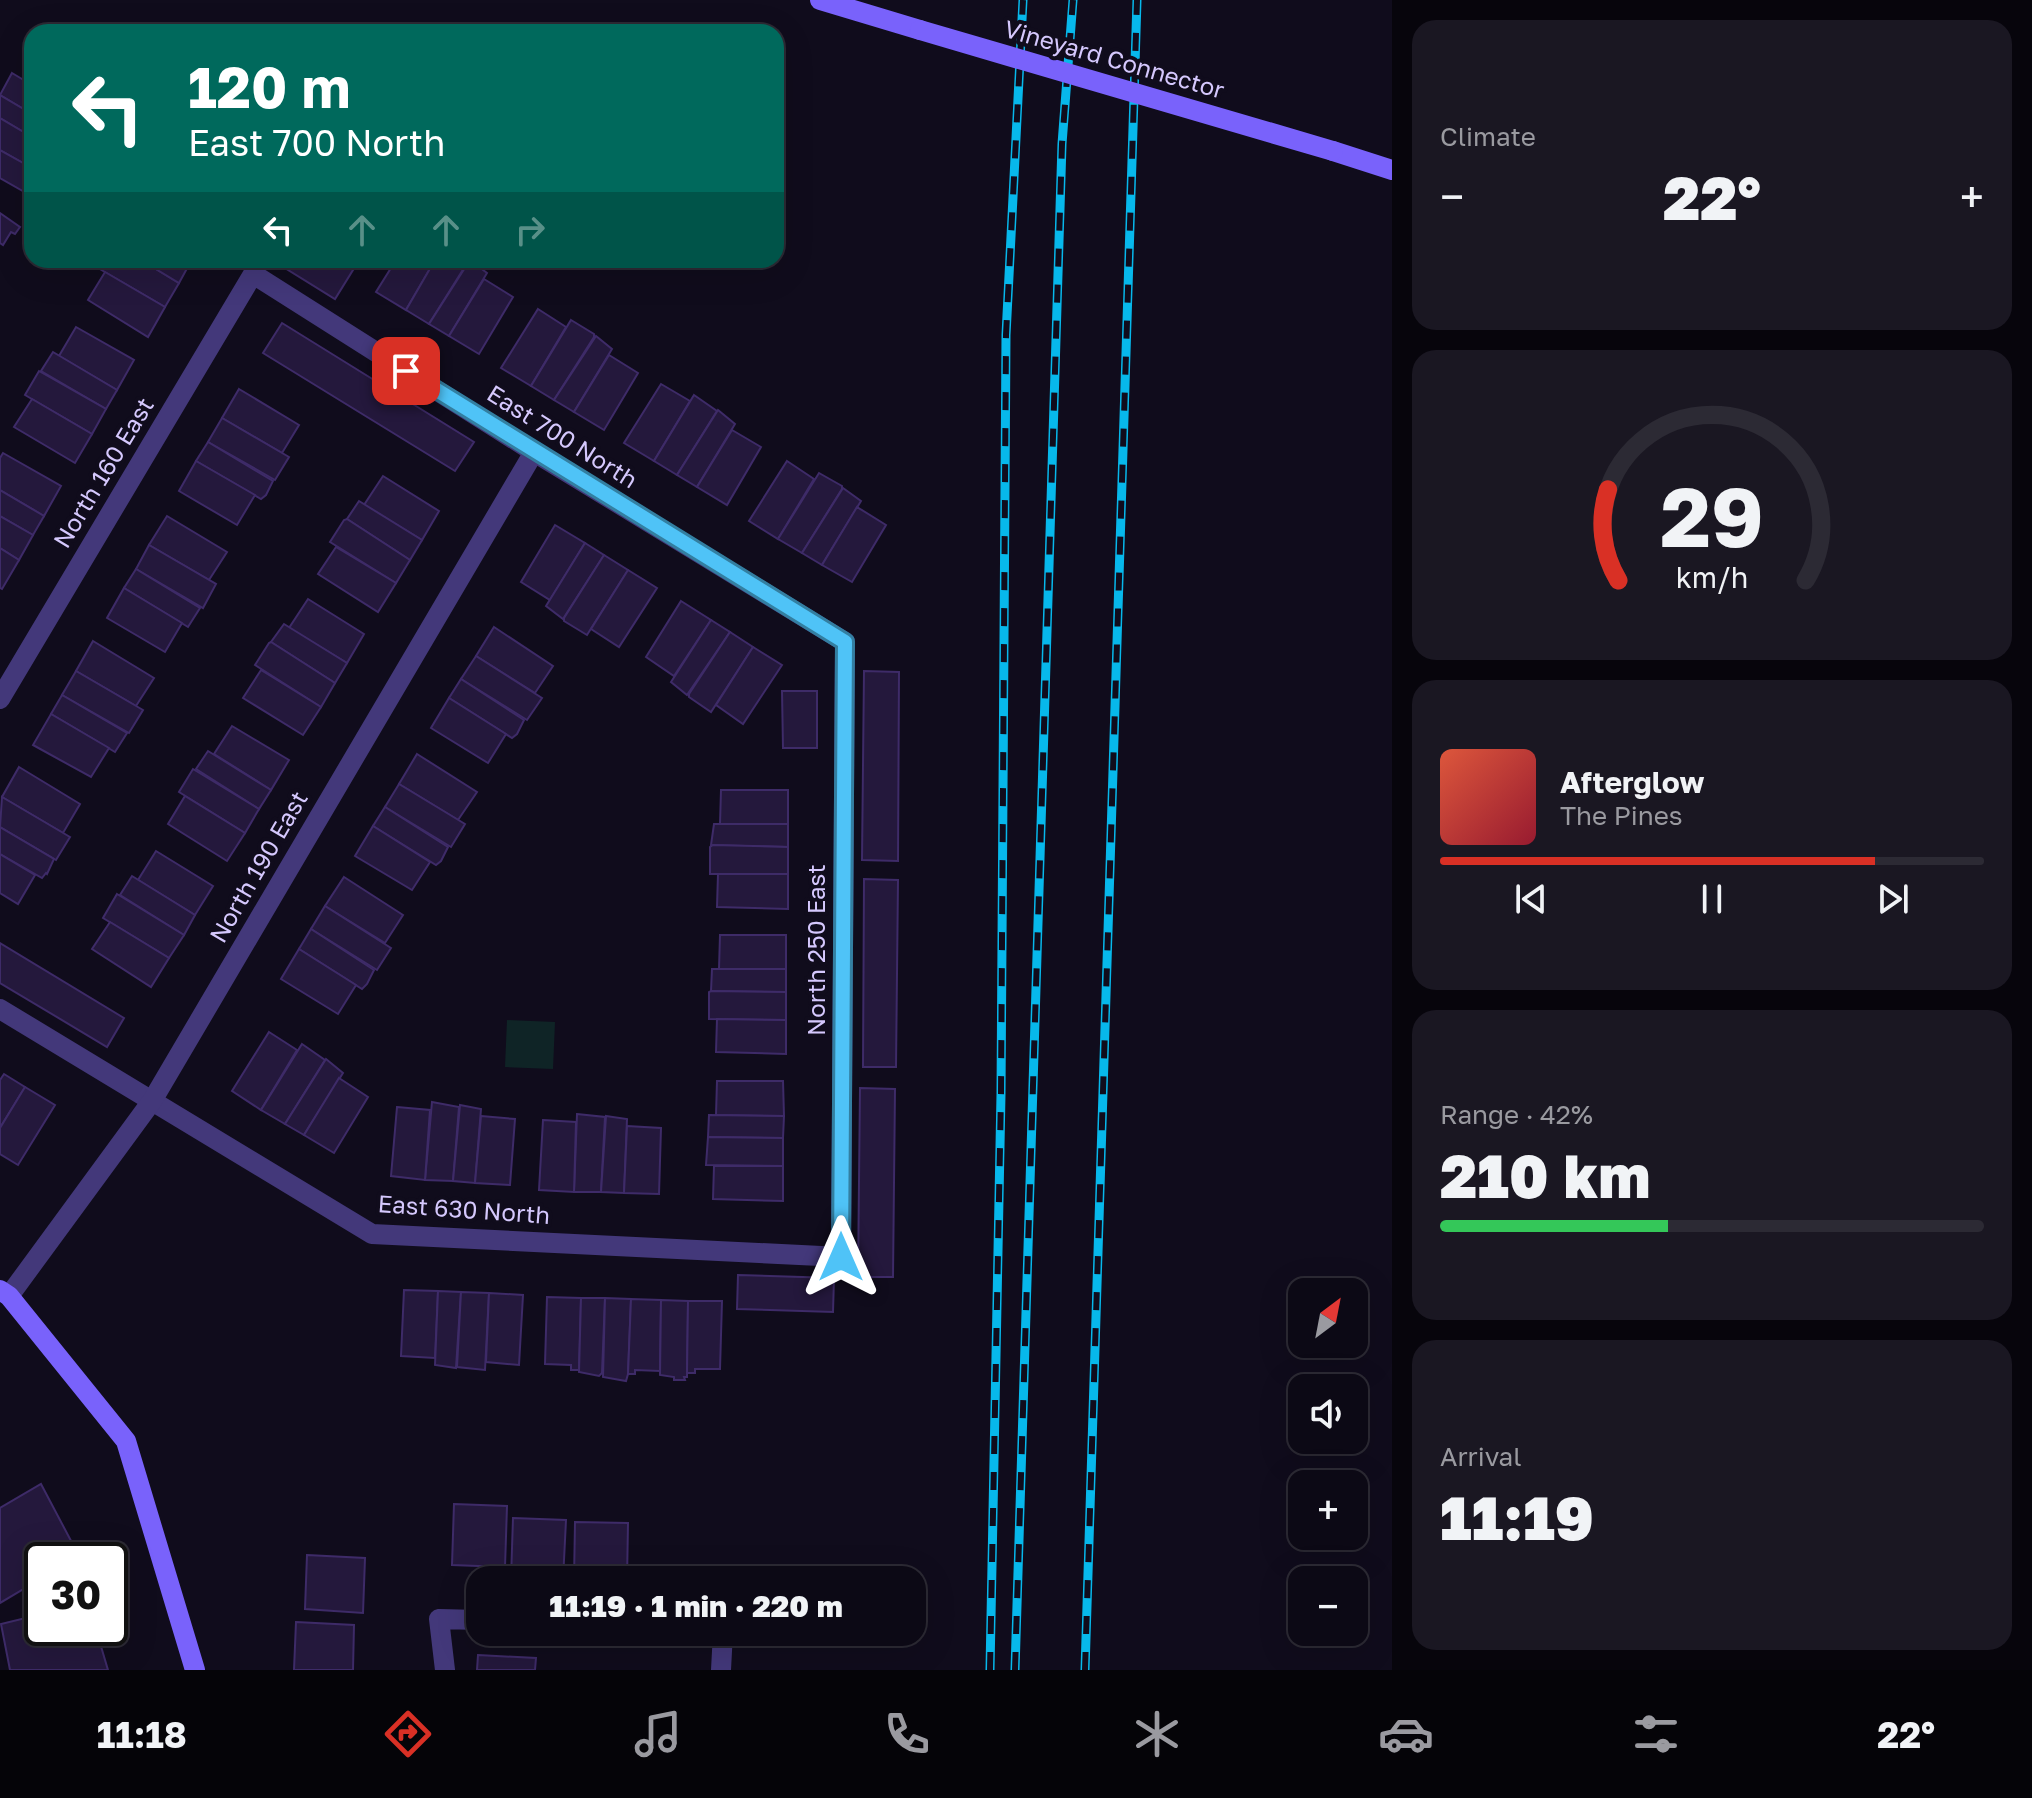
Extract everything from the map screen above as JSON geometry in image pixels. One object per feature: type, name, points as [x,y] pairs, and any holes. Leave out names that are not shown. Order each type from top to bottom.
[{"type":"main road","name":"Vineyard Connector","points":[[820,0],[1392,170]]},
{"type":"main road","points":[[4,1293],[126,1441],[195,1670]]},
{"type":"street","name":"East 700 North","points":[[253,274],[534,452],[845,642]]},
{"type":"street","name":"North 160 East","points":[[0,699],[253,274]]},
{"type":"street","name":"North 190 East","points":[[4,1293],[152,1101],[534,452]]},
{"type":"street","name":"North 250 East","points":[[841,1257],[845,642]]},
{"type":"street","name":"East 630 North","points":[[0,1009],[372,1234],[841,1257]]},
{"type":"street","points":[[445,1670],[439,1619],[466,1620]]},
{"type":"street","points":[[721,1670],[722,1646]]},
{"type":"green space","points":[[507,1020],[555,1022],[553,1069],[505,1067]]},
{"type":"building","points":[[12,73],[24,80],[24,109],[0,95]]},
{"type":"building","points":[[0,95],[24,109],[24,132],[0,118]]},
{"type":"building","points":[[0,118],[24,132],[24,164],[0,150]]},
{"type":"building","points":[[0,150],[24,164],[24,192],[0,178]]},
{"type":"building","points":[[0,213],[20,227],[15,234],[11,232],[3,245],[0,243]]},
{"type":"building","points":[[98,268],[154,268],[179,283],[165,307]]},
{"type":"building","points":[[154,268],[187,268],[179,283]]},
{"type":"building","points":[[285,268],[350,268],[353,270],[335,299]]},
{"type":"building","points":[[391,268],[430,268],[406,310],[376,292]]},
{"type":"building","points":[[430,268],[464,268],[429,324],[406,310]]},
{"type":"building","points":[[465,268],[480,268],[487,273],[449,336],[429,324]]},
{"type":"building","points":[[105,272],[165,307],[148,337],[88,300]]},
{"type":"building","points":[[484,279],[513,297],[479,354],[449,336]]},
{"type":"building","points":[[538,309],[566,327],[531,386],[501,368]]},
{"type":"building","points":[[571,320],[594,334],[594,337],[554,400],[531,386]]},
{"type":"building","points":[[282,323],[474,442],[455,471],[263,353]]},
{"type":"building","points":[[76,327],[134,360],[117,390],[59,356]]},
{"type":"building","points":[[596,336],[612,349],[574,412],[554,400]]},
{"type":"building","points":[[53,352],[117,390],[106,409],[41,371]]},
{"type":"building","points":[[609,355],[638,373],[604,430],[574,412]]},
{"type":"building","points":[[39,371],[106,409],[92,434],[25,395]]},
{"type":"building","points":[[661,384],[690,401],[654,461],[624,443]]},
{"type":"building","points":[[239,389],[299,425],[282,453],[222,418]]},
{"type":"building","points":[[694,395],[717,411],[677,475],[654,461]]},
{"type":"building","points":[[32,399],[92,434],[75,463],[14,427]]},
{"type":"building","points":[[718,410],[735,424],[697,487],[677,475]]},
{"type":"building","points":[[222,418],[289,457],[275,480],[208,442]]},
{"type":"building","points":[[732,430],[761,447],[727,505],[697,487]]},
{"type":"building","points":[[208,442],[273,481],[266,495],[261,499],[196,461]]},
{"type":"building","points":[[3,453],[61,486],[44,516],[0,490],[0,458]]},
{"type":"building","points":[[196,461],[255,495],[237,525],[179,491]]},
{"type":"building","points":[[787,461],[814,479],[778,539],[749,521]]},
{"type":"building","points":[[819,473],[842,486],[842,489],[802,553],[778,539]]},
{"type":"building","points":[[383,476],[439,511],[422,540],[364,505]]},
{"type":"building","points":[[843,488],[861,501],[822,565],[802,553]]},
{"type":"building","points":[[0,490],[44,516],[33,535],[0,516]]},
{"type":"building","points":[[359,501],[422,540],[410,560],[347,519]]},
{"type":"building","points":[[857,507],[886,525],[852,582],[822,565]]},
{"type":"building","points":[[0,516],[33,535],[19,560],[0,548]]},
{"type":"building","points":[[167,516],[227,552],[209,580],[149,545]]},
{"type":"building","points":[[347,519],[410,560],[396,583],[330,542]]},
{"type":"building","points":[[555,525],[585,543],[550,600],[521,582]]},
{"type":"building","points":[[585,543],[604,555],[563,619],[546,606]]},
{"type":"building","points":[[149,545],[216,584],[203,608],[136,569]]},
{"type":"building","points":[[336,547],[396,583],[378,612],[318,574]]},
{"type":"building","points":[[0,548],[19,560],[2,589],[0,588]]},
{"type":"building","points":[[604,555],[628,570],[587,635],[564,621],[564,618]]},
{"type":"building","points":[[136,569],[200,608],[188,627],[124,588]]},
{"type":"building","points":[[628,570],[657,588],[619,647],[591,629]]},
{"type":"building","points":[[124,588],[182,623],[165,652],[107,618]]},
{"type":"building","points":[[308,599],[364,634],[347,663],[289,628]]},
{"type":"building","points":[[681,601],[711,620],[674,676],[646,657]]},
{"type":"building","points":[[711,620],[730,632],[687,695],[671,682]]},
{"type":"building","points":[[284,624],[347,663],[335,683],[271,642]]},
{"type":"building","points":[[494,627],[553,666],[535,693],[476,656]]},
{"type":"building","points":[[730,632],[753,647],[711,712],[689,694]]},
{"type":"building","points":[[93,641],[154,678],[136,706],[76,671]]},
{"type":"building","points":[[271,642],[335,683],[321,707],[255,665]]},
{"type":"building","points":[[753,647],[782,665],[743,724],[716,705]]},
{"type":"building","points":[[476,656],[542,698],[527,720],[461,679]]},
{"type":"building","points":[[261,670],[321,707],[303,735],[243,698]]},
{"type":"building","points":[[76,671],[143,710],[129,733],[62,695]]},
{"type":"building","points":[[864,671],[899,672],[898,861],[862,860]]},
{"type":"building","points":[[461,679],[524,720],[517,734],[512,738],[449,698]]},
{"type":"building","points":[[782,691],[817,691],[817,748],[783,748]]},
{"type":"building","points":[[62,695],[127,733],[115,752],[51,714]]},
{"type":"building","points":[[449,698],[506,734],[488,763],[431,728]]},
{"type":"building","points":[[51,714],[109,748],[91,777],[33,745]]},
{"type":"building","points":[[232,726],[289,760],[271,790],[214,754]]},
{"type":"building","points":[[208,751],[271,790],[259,809],[196,769]]},
{"type":"building","points":[[417,754],[477,792],[458,820],[399,784]]},
{"type":"building","points":[[19,767],[80,804],[63,833],[2,797]]},
{"type":"building","points":[[193,769],[259,809],[245,833],[179,792]]},
{"type":"building","points":[[399,784],[465,824],[451,847],[385,807]]},
{"type":"building","points":[[721,790],[788,790],[788,824],[720,824]]},
{"type":"building","points":[[185,796],[245,833],[227,861],[168,824]]},
{"type":"building","points":[[2,797],[70,837],[56,860],[0,827]]},
{"type":"building","points":[[385,807],[448,847],[441,861],[436,865],[373,826]]},
{"type":"building","points":[[714,824],[788,824],[788,847],[711,845]]},
{"type":"building","points":[[373,826],[430,862],[412,890],[355,856]]},
{"type":"building","points":[[0,827],[54,859],[47,874],[42,878],[0,854]]},
{"type":"building","points":[[710,847],[788,847],[788,874],[710,874]]},
{"type":"building","points":[[156,851],[213,886],[195,915],[138,880]]},
{"type":"building","points":[[0,854],[35,875],[18,904],[0,893]]},
{"type":"building","points":[[718,874],[788,874],[788,909],[717,907]]},
{"type":"building","points":[[132,876],[195,915],[184,935],[120,895]]},
{"type":"building","points":[[344,877],[403,915],[385,943],[325,906]]},
{"type":"building","points":[[864,879],[898,880],[896,1067],[863,1067]]},
{"type":"building","points":[[117,894],[184,935],[169,958],[103,918]]},
{"type":"building","points":[[325,906],[391,948],[377,970],[311,929]]},
{"type":"building","points":[[110,922],[169,958],[151,987],[92,949]]},
{"type":"building","points":[[311,929],[374,970],[362,989],[299,949]]},
{"type":"building","points":[[720,935],[786,935],[786,969],[719,969]]},
{"type":"building","points":[[0,943],[124,1018],[107,1047],[0,983]]},
{"type":"building","points":[[299,949],[356,985],[338,1014],[281,979]]},
{"type":"building","points":[[712,969],[786,969],[786,992],[711,991]]},
{"type":"building","points":[[711,991],[786,992],[786,1020],[709,1019]]},
{"type":"building","points":[[717,1019],[786,1020],[786,1054],[716,1052]]},
{"type":"building","points":[[269,1032],[297,1050],[261,1110],[232,1091]]},
{"type":"building","points":[[302,1044],[325,1060],[285,1124],[261,1110]]},
{"type":"building","points":[[326,1059],[343,1073],[304,1135],[285,1124]]},
{"type":"building","points":[[4,1074],[25,1087],[0,1128],[0,1080]]},
{"type":"building","points":[[339,1078],[368,1097],[334,1153],[304,1135]]},
{"type":"building","points":[[717,1081],[783,1081],[784,1116],[716,1115]]},
{"type":"building","points":[[25,1087],[55,1105],[18,1165],[0,1154],[0,1128]]},
{"type":"building","points":[[860,1088],[895,1089],[893,1277],[858,1277]]},
{"type":"building","points":[[432,1102],[459,1107],[453,1181],[425,1180]]},
{"type":"building","points":[[460,1105],[481,1109],[475,1183],[453,1181]]},
{"type":"building","points":[[397,1107],[430,1110],[425,1180],[391,1176]]},
{"type":"building","points":[[577,1114],[605,1117],[601,1192],[574,1192]]},
{"type":"building","points":[[709,1115],[784,1116],[783,1138],[708,1137]]},
{"type":"building","points":[[481,1116],[515,1119],[510,1185],[475,1183]]},
{"type":"building","points":[[606,1116],[627,1119],[624,1193],[601,1192]]},
{"type":"building","points":[[543,1120],[576,1122],[574,1192],[539,1190]]},
{"type":"building","points":[[627,1126],[661,1128],[659,1194],[624,1193]]},
{"type":"building","points":[[708,1137],[783,1138],[783,1166],[706,1165]]},
{"type":"building","points":[[714,1166],[783,1166],[783,1201],[713,1199]]},
{"type":"building","points":[[738,1275],[834,1278],[833,1312],[737,1309]]},
{"type":"building","points":[[404,1290],[438,1291],[435,1358],[401,1356]]},
{"type":"building","points":[[438,1291],[461,1292],[456,1368],[435,1365]]},
{"type":"building","points":[[461,1292],[489,1293],[485,1370],[457,1367]]},
{"type":"building","points":[[489,1293],[523,1295],[519,1365],[486,1362]]},
{"type":"building","points":[[547,1297],[581,1298],[579,1370],[571,1370],[571,1365],[545,1364]]},
{"type":"building","points":[[581,1298],[605,1298],[602,1373],[599,1376],[579,1372]]},
{"type":"building","points":[[605,1298],[631,1299],[626,1381],[603,1377]]},
{"type":"building","points":[[631,1299],[661,1300],[660,1371],[635,1370],[635,1374],[628,1374]]},
{"type":"building","points":[[661,1300],[688,1301],[685,1380],[660,1375]]},
{"type":"building","points":[[688,1301],[722,1301],[720,1369],[695,1369],[695,1373],[687,1373]]},
{"type":"building","points":[[41,1484],[72,1542],[24,1542],[24,1589],[0,1603],[0,1508]]},
{"type":"building","points":[[454,1504],[507,1506],[505,1566],[452,1565]]},
{"type":"building","points":[[513,1518],[566,1520],[564,1566],[511,1566]]},
{"type":"building","points":[[575,1522],[628,1523],[627,1566],[574,1566]]},
{"type":"building","points":[[307,1555],[365,1558],[363,1613],[305,1609]]},
{"type":"building","points":[[24,1618],[24,1646],[101,1646],[108,1670],[10,1670],[1,1624]]},
{"type":"building","points":[[296,1622],[354,1625],[353,1670],[294,1670]]},
{"type":"building","points":[[478,1655],[536,1658],[535,1670],[477,1670]]},
{"type":"railway","points":[[990,1670],[1001,1094],[1006,335],[1023,0]]},
{"type":"railway","points":[[1015,1670],[1062,144],[1073,0]]},
{"type":"railway","points":[[1085,1670],[1137,0]]},
{"type":"route","points":[[406,371],[845,642],[841,1257]]}]
